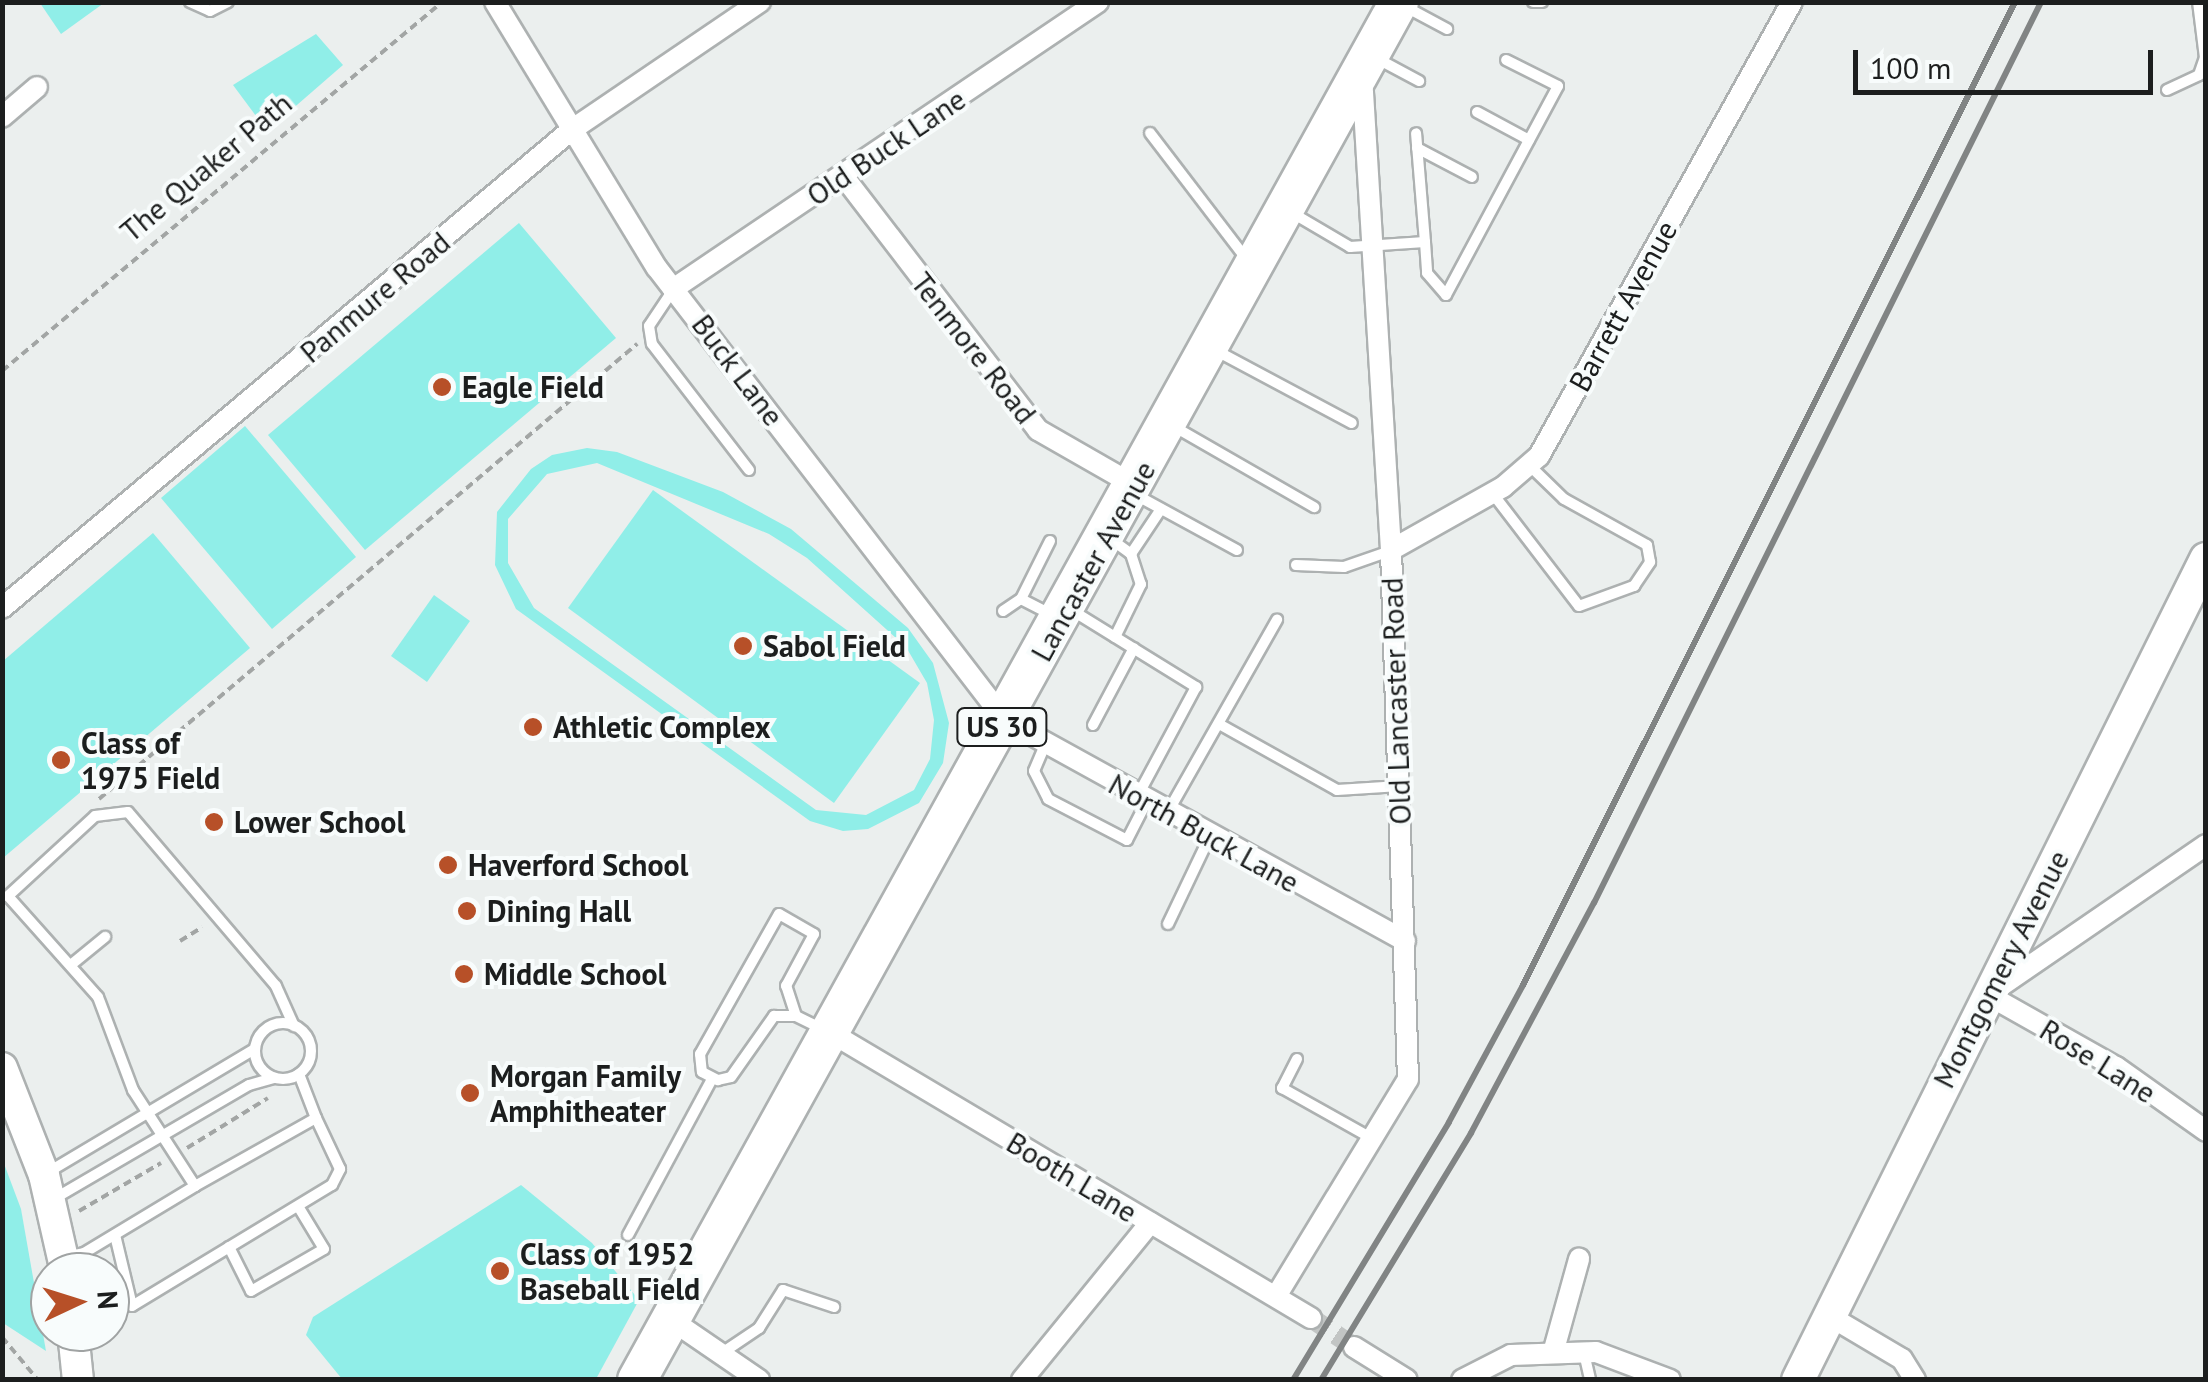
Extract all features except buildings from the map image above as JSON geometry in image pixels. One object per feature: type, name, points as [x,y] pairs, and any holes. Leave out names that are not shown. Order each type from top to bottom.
[{"type":"highway","name":"Lancaster Avenue","points":[[637,1380],[1064,613],[1119,545],[1168,423],[1398,3]]},
{"type":"main road","name":"Montgomery Avenue","points":[[1798,1380],[1826,1314],[2206,558]]},
{"type":"street","name":"Buck Lane","points":[[496,2],[570,131],[673,289],[1005,720]]},
{"type":"street","name":"Panmure Road","points":[[2,608],[570,131],[760,2]]},
{"type":"street","name":"Old Buck Lane","points":[[673,289],[1098,2]]},
{"type":"street","name":"Barrett Avenue","points":[[1391,550],[1492,494],[1529,464],[1792,2]]},
{"type":"street","name":"Old Lancaster Road","points":[[1278,1293],[1408,1079],[1391,550],[1372,245],[1366,64]]},
{"type":"street","points":[[2,117],[38,87]]},
{"type":"street","name":"Tenmore Road","points":[[844,177],[1038,430],[1142,495]]},
{"type":"street","name":"North Buck Lane","points":[[1005,720],[1405,941]]},
{"type":"street","points":[[1988,995],[2206,845]]},
{"type":"street","name":"Rose Lane","points":[[1988,995],[2116,1067],[2206,1130]]},
{"type":"street","name":"Booth Lane","points":[[833,1034],[1150,1223],[1278,1293],[1311,1318]]},
{"type":"street","points":[[2,1068],[48,1187],[61,1252]]},
{"type":"street","points":[[1022,1380],[1150,1223]]},
{"type":"street","points":[[1553,1353],[1580,1259]]},
{"type":"street","points":[[1826,1314],[1902,1359],[1916,1380]]},
{"type":"street","points":[[670,1319],[759,1380]]},
{"type":"street","points":[[1354,1347],[1407,1380]]},
{"type":"street","points":[[76,1352],[78,1380]]},
{"type":"street","points":[[1462,1380],[1511,1355],[1553,1353],[1583,1370],[1630,1370],[1670,1380]]},
{"type":"lane","points":[[190,2],[203,11],[228,2]]},
{"type":"lane","points":[[1533,2],[1542,2]]},
{"type":"lane","points":[[2167,90],[2199,76],[2205,58],[2198,2]]},
{"type":"lane","points":[[1398,3],[1448,29]]},
{"type":"lane","points":[[1416,133],[1427,273],[1446,295],[1558,86],[1506,60]]},
{"type":"lane","points":[[1366,64],[1419,81]]},
{"type":"lane","points":[[1477,112],[1529,140]]},
{"type":"lane","points":[[1150,133],[1253,269]]},
{"type":"lane","points":[[1417,148],[1472,177]]},
{"type":"lane","points":[[1286,209],[1350,247],[1424,242]]},
{"type":"lane","points":[[673,289],[649,326],[652,344],[749,470]]},
{"type":"lane","points":[[1210,347],[1352,422]]},
{"type":"lane","points":[[1168,423],[1314,507]]},
{"type":"lane","points":[[1492,494],[1578,606],[1634,586],[1650,562],[1647,544],[1564,499],[1529,464]]},
{"type":"lane","points":[[1142,495],[1237,550]]},
{"type":"lane","points":[[1002,610],[1022,599],[1050,541]]},
{"type":"lane","points":[[1115,637],[1140,584],[1119,545]]},
{"type":"lane","points":[[1296,566],[1344,567],[1391,550]]},
{"type":"lane","points":[[1022,599],[1115,637],[1196,686],[1142,798],[1127,840],[1048,799],[1034,771],[1045,744]]},
{"type":"lane","points":[[1168,813],[1277,620]]},
{"type":"lane","points":[[1093,725],[1134,648]]},
{"type":"lane","points":[[1220,724],[1337,790],[1400,786]]},
{"type":"lane","points":[[115,1234],[132,1306],[332,1185],[340,1169],[299,1074],[310,1045],[294,1026],[276,986],[128,812],[96,816],[8,896],[98,997],[133,1090],[195,1186]]},
{"type":"lane","points":[[1168,924],[1210,836]]},
{"type":"lane","points":[[712,1079],[702,1072],[700,1054],[779,914],[814,934],[786,986],[796,1016]]},
{"type":"lane","points":[[72,964],[104,936]]},
{"type":"lane","points":[[628,1235],[712,1079],[735,1072],[767,1020],[796,1016],[833,1034]]},
{"type":"lane","points":[[48,1187],[148,1114],[255,1049],[270,1026],[294,1026]]},
{"type":"lane","points":[[255,1049],[259,1067],[274,1078]]},
{"type":"lane","points":[[1297,1059],[1282,1088],[1372,1139]]},
{"type":"lane","points":[[48,1187],[161,1136],[249,1085],[299,1074]]},
{"type":"lane","points":[[85,1252],[316,1118]]},
{"type":"lane","points":[[229,1247],[251,1291],[324,1249],[298,1206]]},
{"type":"lane","points":[[721,1354],[760,1328],[782,1290],[834,1306]]},
{"type":"path","name":"The Quaker Path","points":[[2,370],[442,2]]},
{"type":"path","points":[[90,808],[637,344]]},
{"type":"path","points":[[180,941],[202,927]]},
{"type":"path","points":[[2,1337],[38,1380]]},
{"type":"shaded area","points":[[104,2],[61,34],[40,3]]},
{"type":"shaded area","points":[[316,34],[343,65],[267,131],[233,85]]},
{"type":"shaded area","name":"Eagle Field","points":[[519,223],[616,338],[365,550],[268,435]]},
{"type":"shaded area","points":[[245,426],[356,557],[272,629],[161,498]]},
{"type":"shaded area","points":[[587,448],[617,452],[723,492],[791,529],[908,628],[933,663],[949,723],[943,763],[919,803],[868,829],[843,831],[810,821],[516,609],[495,565],[497,512],[531,469],[552,455]],"holes":[[[597,463],[769,534],[807,558],[906,647],[927,683],[934,720],[930,759],[914,790],[866,815],[816,810],[534,608],[508,563],[508,519],[547,474]]]},
{"type":"shaded area","name":"Sabol Field","points":[[653,490],[920,683],[834,803],[568,608]]},
{"type":"shaded area","name":"Class of 1975 Field","points":[[153,533],[250,648],[3,858],[3,661]]},
{"type":"shaded area","points":[[434,595],[470,621],[427,682],[391,656]]},
{"type":"shaded area","points":[[3,1161],[21,1209],[30,1260],[30,1341],[3,1323]]},
{"type":"shaded area","name":"Class of 1952 Baseball Field","points":[[521,1185],[592,1243],[639,1300],[596,1379],[342,1379],[306,1335],[313,1317]]},
{"type":"tunnel","points":[[1311,1318],[1354,1347]]},
{"type":"railway","points":[[1293,1380],[1449,1122],[1523,985],[2015,2]]},
{"type":"railway","points":[[1321,1380],[1471,1133],[1594,903],[2041,2]]},
{"type":"place","name":"Eagle Field","points":[[442,387]]},
{"type":"place","name":"Sabol Field","points":[[743,646]]},
{"type":"place","name":"Athletic Complex","points":[[533,727]]},
{"type":"place","name":"Class of 1975 Field","points":[[61,760]]},
{"type":"place","name":"Lower School","points":[[214,822]]},
{"type":"place","name":"Haverford School","points":[[448,865]]},
{"type":"place","name":"Dining Hall","points":[[467,911]]},
{"type":"place","name":"Middle School","points":[[464,974]]},
{"type":"place","name":"Morgan Family Amphitheater","points":[[470,1093]]},
{"type":"place","name":"Class of 1952 Baseball Field","points":[[500,1271]]}]
